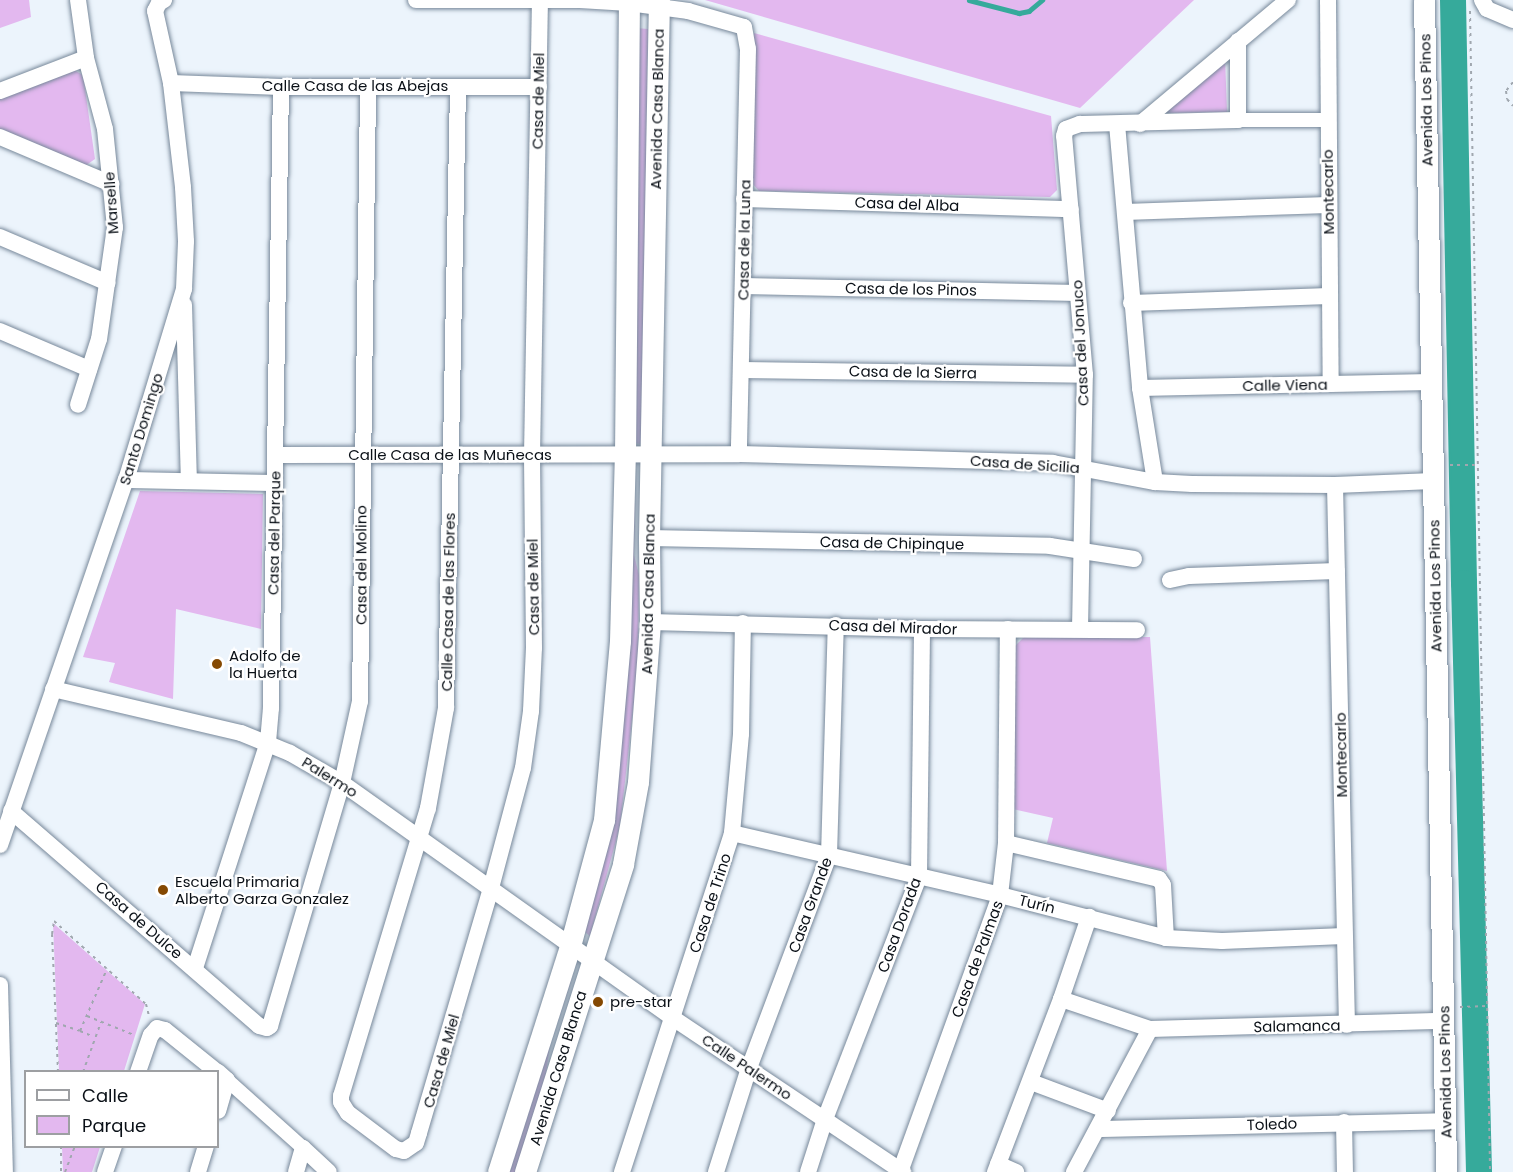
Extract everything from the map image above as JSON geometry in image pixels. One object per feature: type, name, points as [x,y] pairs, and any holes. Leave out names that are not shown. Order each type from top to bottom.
[{"type":"street","name":"Marselle","points":[[78,0],[86,58],[105,129],[115,227],[99,339],[78,405]]},
{"type":"street","name":"Santo Domingo","points":[[0,845],[126,480],[184,289],[184,205],[171,83],[155,11],[163,0]]},
{"type":"street","points":[[416,0],[659,3]]},
{"type":"street","name":"Casa de Miel","points":[[404,1151],[416,1143],[491,888],[523,768],[531,711],[534,648],[532,456],[540,0]]},
{"type":"street","points":[[1140,124],[1288,0]]},
{"type":"street","name":"Montecarlo","points":[[1328,0],[1327,120],[1331,384]]},
{"type":"street","name":"Avenida Los Pinos","points":[[1424,0],[1446,1172]]},
{"type":"street","points":[[1482,0],[1487,9],[1513,20]]},
{"type":"street","name":"Avenida Casa Blanca","points":[[498,1172],[570,946],[604,820],[620,641],[625,456],[629,2]]},
{"type":"street","name":"Avenida Casa Blanca","points":[[525,1172],[623,864],[634,814],[650,622],[649,538],[659,3]]},
{"type":"street","name":"Casa de la Luna","points":[[659,3],[744,27],[748,50],[740,454]]},
{"type":"street","points":[[1238,41],[1238,120]]},
{"type":"street","points":[[0,91],[86,58]]},
{"type":"street","name":"Calle Casa de las Abejas","points":[[171,83],[281,87],[538,87]]},
{"type":"street","name":"Casa del Parque","points":[[195,968],[268,742],[273,664],[281,87]]},
{"type":"street","name":"Casa del Molino","points":[[267,1028],[273,1022],[342,783],[357,720],[360,690],[361,455],[368,87]]},
{"type":"street","name":"Calle Casa de las Flores","points":[[404,1151],[396,1149],[348,1113],[341,1102],[435,777],[446,708],[458,87]]},
{"type":"street","points":[[1155,482],[1140,388],[1117,124],[1327,120]]},
{"type":"street","name":"Casa del Jonuco","points":[[1080,629],[1085,375],[1064,144],[1066,129],[1080,124],[1117,124]]},
{"type":"street","points":[[0,137],[111,184]]},
{"type":"street","name":"Casa del Alba","points":[[744,199],[1071,208]]},
{"type":"street","points":[[1125,212],[1328,205]]},
{"type":"street","points":[[0,237],[108,283]]},
{"type":"street","name":"Casa de los Pinos","points":[[743,286],[1078,293]]},
{"type":"street","points":[[184,289],[189,481]]},
{"type":"street","points":[[1131,303],[1329,296]]},
{"type":"street","points":[[0,331],[89,369]]},
{"type":"street","name":"Casa de la Sierra","points":[[742,370],[1085,375]]},
{"type":"street","name":"Calle Viena","points":[[1140,388],[1431,382]]},
{"type":"street","name":"Casa de Sicilia","points":[[651,456],[740,454],[1014,461],[1082,467],[1155,482],[1335,484],[1433,473]]},
{"type":"street","name":"Calle Casa de las Muñecas","points":[[275,455],[651,456]]},
{"type":"street","points":[[126,480],[275,483]]},
{"type":"street","name":"Montecarlo","points":[[1335,484],[1347,1025]]},
{"type":"street","name":"Casa de Chipinque","points":[[649,538],[1050,546],[1134,559]]},
{"type":"street","points":[[1170,580],[1189,576],[1336,571]]},
{"type":"street","name":"Casa del Mirador","points":[[650,622],[922,629],[1137,630]]},
{"type":"street","name":"Casa de Trino","points":[[622,1172],[732,833],[741,734],[743,623]]},
{"type":"street","name":"Casa Grande","points":[[716,1172],[749,1068],[829,855],[836,626]]},
{"type":"street","name":"Casa Dorada","points":[[808,1172],[825,1119],[919,877],[922,629]]},
{"type":"street","name":"Casa de Palmas","points":[[901,1171],[1000,895],[1006,843],[1008,629]]},
{"type":"street","name":"Palermo","points":[[53,689],[268,742],[342,783],[591,960]]},
{"type":"street","name":"Casa de Dulce","points":[[11,811],[195,968],[259,1026],[267,1028]]},
{"type":"street","name":"Turín","points":[[732,833],[1000,895],[1166,938],[1222,941],[1344,936]]},
{"type":"street","points":[[1006,843],[1159,879],[1163,885],[1166,938]]},
{"type":"street","points":[[1016,1172],[997,1168],[1031,1082],[1089,917]]},
{"type":"street","name":"Calle Palermo","points":[[591,960],[673,1018],[901,1171]]},
{"type":"street","points":[[0,985],[5,1172]]},
{"type":"street","name":"Salamanca","points":[[1061,999],[1150,1029],[1347,1025],[1444,1014]]},
{"type":"street","points":[[1074,1172],[1099,1129],[1150,1029]]},
{"type":"street","points":[[138,1070],[153,1033],[165,1030],[216,1070]]},
{"type":"street","points":[[219,1099],[221,1074]]},
{"type":"street","points":[[221,1074],[329,1172]]},
{"type":"street","points":[[1031,1082],[1108,1112]]},
{"type":"street","name":"Toledo","points":[[1099,1129],[1446,1121]]},
{"type":"street","points":[[1344,1122],[1345,1172]]},
{"type":"street","points":[[105,1172],[113,1148]]},
{"type":"street","points":[[198,1172],[205,1148]]},
{"type":"street","points":[[296,1172],[303,1148]]},
{"type":"path","points":[[1470,0],[1490,1172]]},
{"type":"path","points":[[1513,82],[1506,91],[1507,99],[1513,106]]},
{"type":"path","points":[[1433,473],[1477,465]]},
{"type":"path","points":[[58,1070],[52,934],[54,921],[146,1004],[153,1033],[101,1022],[87,1016]]},
{"type":"path","points":[[80,1031],[107,969]]},
{"type":"path","points":[[1444,1014],[1487,1006]]},
{"type":"path","points":[[83,1070],[101,1022]]},
{"type":"path","points":[[56,1023],[95,1037]]},
{"type":"path","points":[[61,1148],[63,1172]]},
{"type":"path","points":[[63,1172],[74,1148]]},
{"type":"green space","points":[[0,0],[29,0],[31,17],[0,28]]},
{"type":"green space","points":[[705,0],[1194,0],[1080,108]]},
{"type":"green space","points":[[636,28],[648,29],[642,444],[634,443]]},
{"type":"green space","points":[[754,33],[1051,116],[1057,190],[1050,197],[759,191],[751,182]]},
{"type":"green space","points":[[1225,57],[1227,112],[1162,113]]},
{"type":"green space","points":[[70,68],[83,75],[95,159],[85,166],[0,130],[0,96]]},
{"type":"green space","points":[[140,491],[263,494],[261,629],[176,609],[173,699],[109,682],[115,663],[83,657]]},
{"type":"green space","points":[[629,503],[635,503],[634,555],[639,575],[638,666],[620,826],[590,936],[580,928],[606,836]]},
{"type":"green space","points":[[1024,637],[1150,637],[1167,871],[1047,843],[1053,818],[1013,809],[1014,647]]},
{"type":"green space","points":[[53,923],[145,1004],[124,1070],[59,1070]]},
{"type":"green space","points":[[566,976],[572,978],[550,1045],[544,1087],[517,1172],[504,1172]]},
{"type":"green space","points":[[62,1148],[100,1148],[92,1172],[63,1172]]},
{"type":"waterway","points":[[969,0],[1019,13],[1029,11],[1042,0]]},
{"type":"waterway","points":[[1453,0],[1464,583],[1479,1172]]},
{"type":"place","name":"Adolfo de la Huerta","points":[[217,664]]},
{"type":"place","name":"Escuela Primaria Alberto Garza Gonzalez","points":[[163,890]]},
{"type":"place","name":"pre-star","points":[[598,1002]]}]
